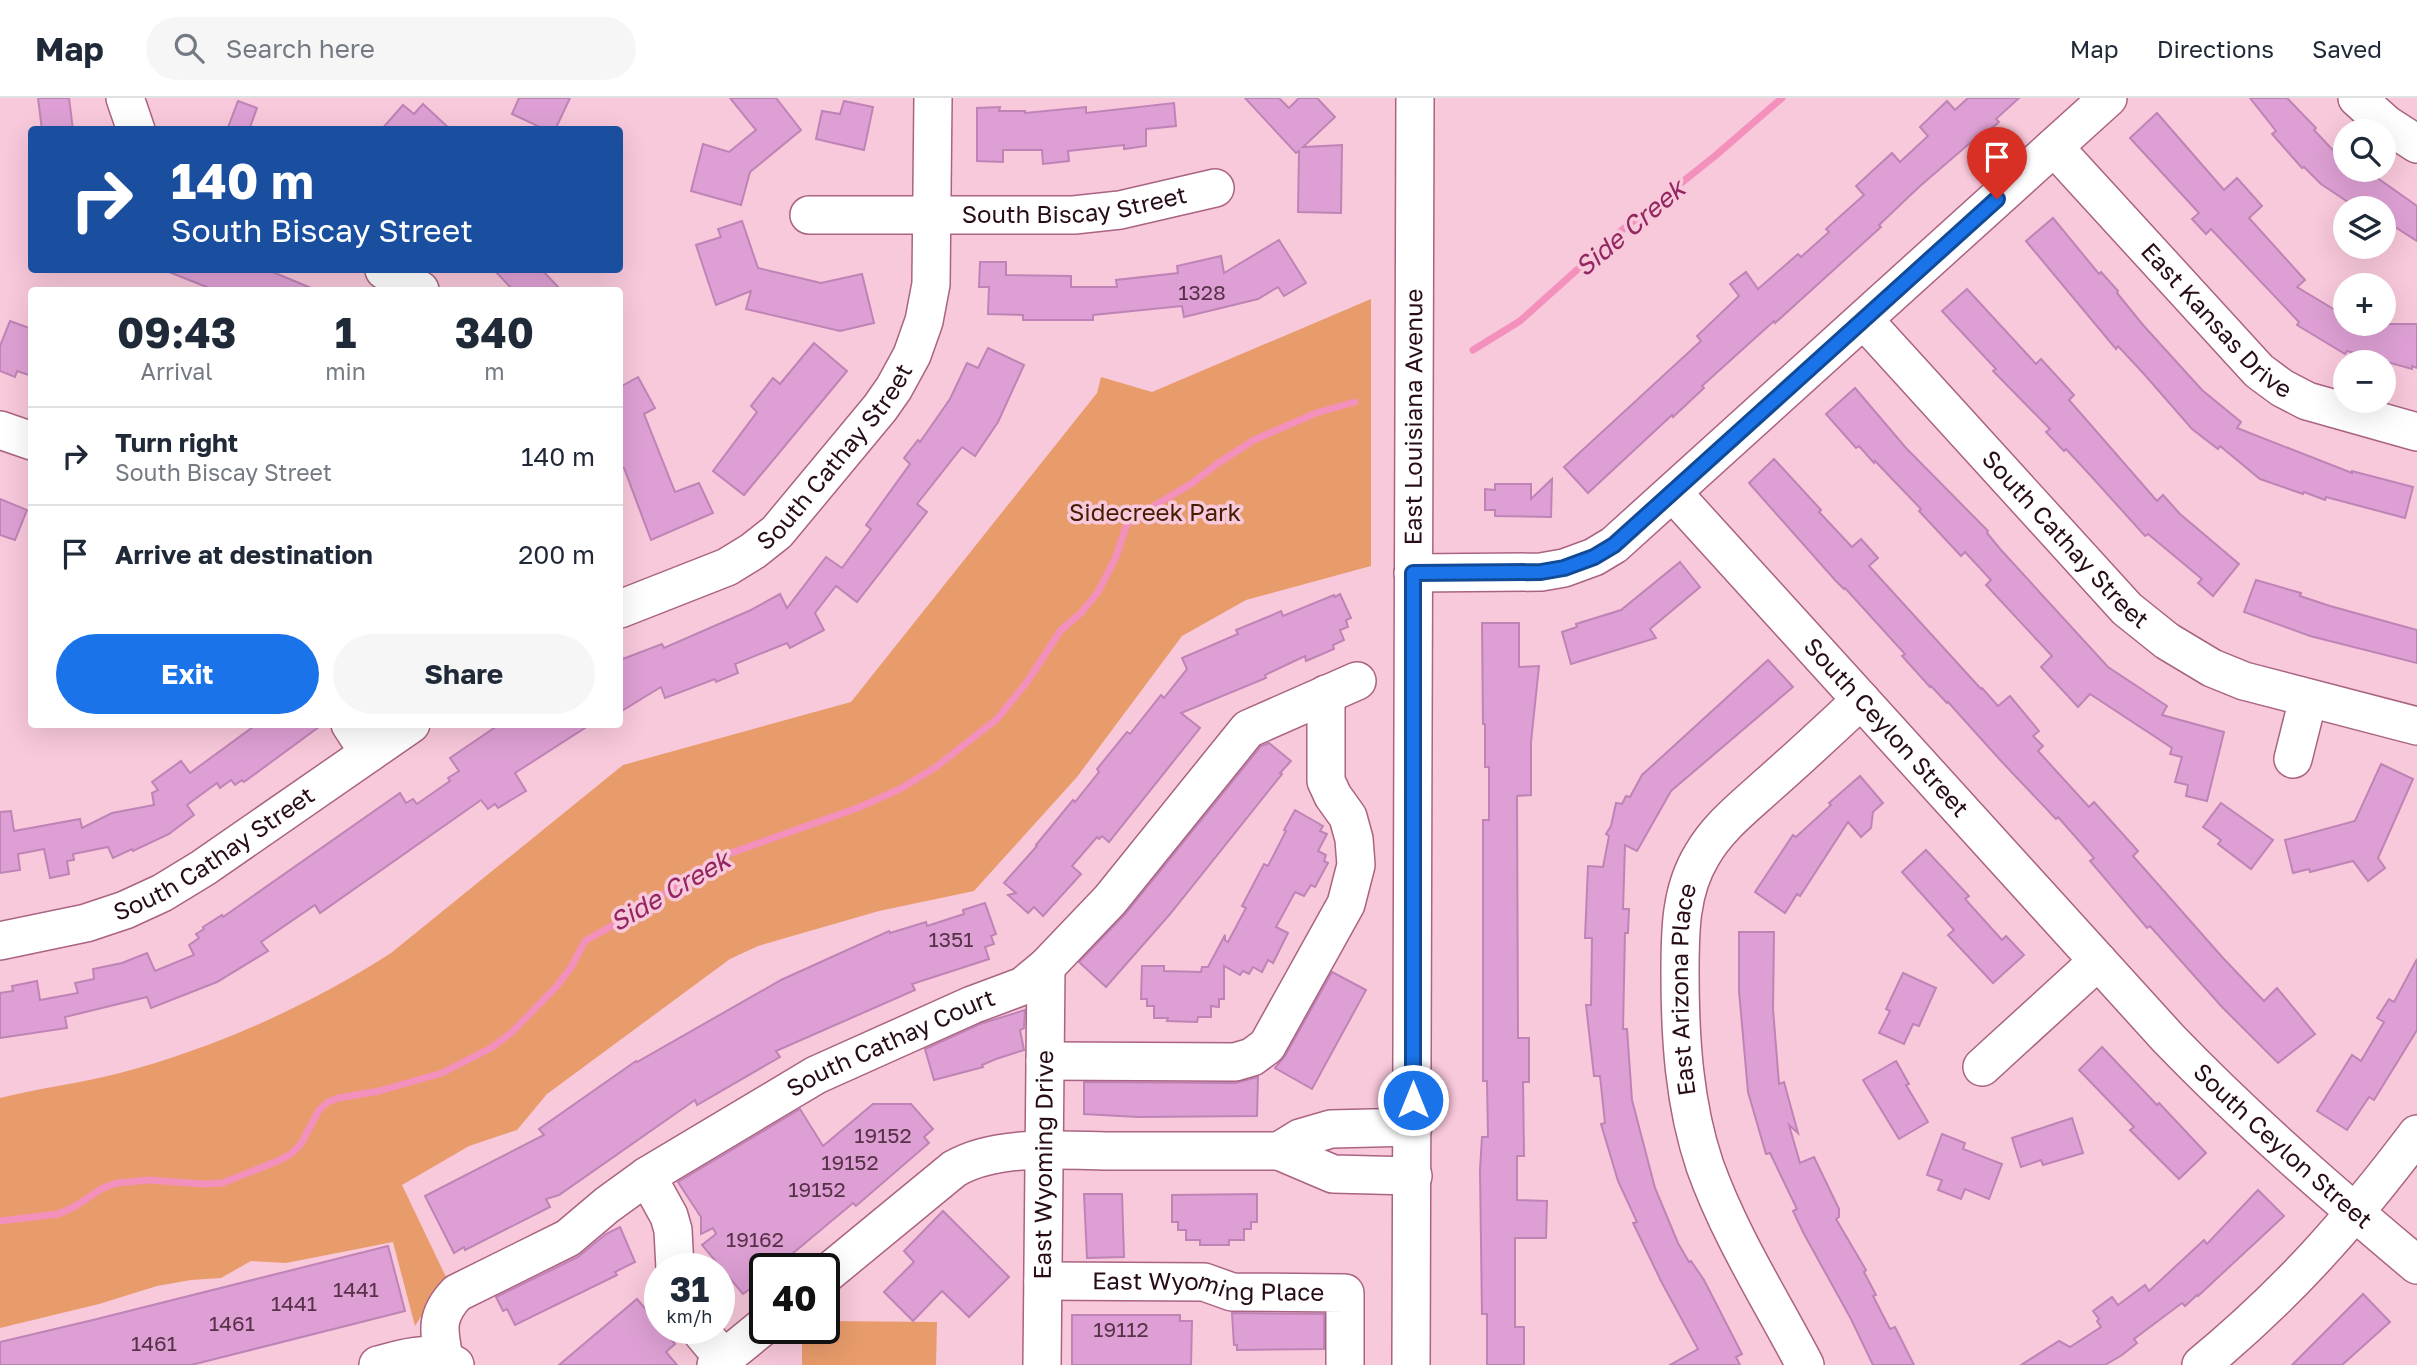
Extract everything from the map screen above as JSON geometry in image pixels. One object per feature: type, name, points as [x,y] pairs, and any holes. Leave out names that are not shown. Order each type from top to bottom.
[{"type":"street","points":[[125,98],[134,126]]},
{"type":"street","name":"South Cathay Street","points":[[623,608],[727,567],[753,551],[777,532],[880,408],[912,355],[924,321],[931,284],[933,98]]},
{"type":"street","name":"East Louisiana Avenue","points":[[1411,1365],[1415,98]]},
{"type":"street","points":[[1413,573],[1541,572],[1564,568],[1594,557],[1614,545],[2108,98]]},
{"type":"street","points":[[2357,98],[2386,124],[2417,144]]},
{"type":"street","name":"East Kansas Drive","points":[[2054,147],[2259,371],[2282,388],[2307,401],[2417,432]]},
{"type":"street","name":"South Biscay Street","points":[[933,215],[1074,215],[1120,210],[1215,188]]},
{"type":"street","points":[[809,215],[933,215]]},
{"type":"street","points":[[393,273],[422,283]]},
{"type":"street","name":"South Cathay Street","points":[[1864,320],[2127,609],[2167,641],[2212,668],[2244,681],[2417,726]]},
{"type":"street","points":[[0,430],[28,440]]},
{"type":"street","name":"South Ceylon Street","points":[[1673,493],[2221,1094],[2417,1265]]},
{"type":"street","name":"South Cathay Court","points":[[450,1361],[440,1322],[446,1305],[457,1293],[568,1238],[607,1205],[647,1177],[816,1075],[972,1005],[1023,986],[1046,967],[1110,900],[1248,729],[1341,688],[1326,781],[1348,817],[1354,839],[1356,865],[1346,904],[1267,1046],[1252,1057],[1235,1062],[1045,1061]]},
{"type":"street","points":[[2293,759],[2308,699]]},
{"type":"street","name":"East Arizona Place","points":[[1805,1365],[1724,1211],[1705,1165],[1692,1118],[1684,1070],[1680,1011],[1682,908],[1691,877],[1702,855],[1721,828],[1861,700]]},
{"type":"street","name":"South Cathay Street","points":[[0,940],[86,923],[125,910],[162,893],[203,868],[360,739],[397,728]]},
{"type":"street","points":[[1982,1067],[2098,961]]},
{"type":"street","name":"East Wyoming Drive","points":[[1042,1365],[1046,967]]},
{"type":"street","points":[[1279,1151],[1300,1138],[1331,1129],[1413,1127]]},
{"type":"street","points":[[2201,1365],[2277,1298],[2318,1257],[2356,1214],[2417,1134]]},
{"type":"street","points":[[840,1263],[954,1169],[968,1161],[990,1155],[1045,1151],[1279,1151],[1333,1174],[1413,1175]]},
{"type":"street","points":[[647,1177],[669,1216],[674,1253]]},
{"type":"street","name":"East Wyoming Place","points":[[1043,1281],[1204,1282],[1232,1292],[1345,1293],[1345,1365]]},
{"type":"street","points":[[708,1344],[720,1362],[749,1338]]},
{"type":"street","points":[[377,1365],[418,1355],[450,1361]]},
{"type":"green space","name":"Sidecreek Park","points":[[1371,299],[1371,566],[1246,600],[1182,636],[1077,777],[974,891],[879,911],[758,946],[730,959],[547,1094],[517,1130],[469,1146],[402,1185],[446,1277],[415,1326],[393,1242],[286,1263],[251,1261],[221,1278],[157,1286],[99,1304],[0,1328],[0,1098],[105,1077],[156,1063],[260,1024],[327,991],[391,953],[623,765],[851,702],[1097,393],[1101,377],[1152,392]]},
{"type":"green space","points":[[840,1321],[937,1322],[936,1365],[802,1365],[802,1344],[840,1344]]},
{"type":"building","points":[[38,98],[69,98],[72,126],[42,126]]},
{"type":"building","points":[[519,98],[570,98],[557,126],[538,126],[512,114]]},
{"type":"building","points":[[730,98],[776,98],[801,130],[750,172],[741,205],[691,191],[703,144],[729,152],[756,130]]},
{"type":"building","points":[[1245,98],[1279,98],[1289,108],[1299,98],[1317,98],[1335,117],[1303,147],[1342,145],[1341,213],[1298,212],[1299,151],[1296,153]]},
{"type":"building","points":[[1968,98],[2019,98],[1996,119],[1999,122],[1979,140],[1977,137],[1920,186],[1879,225],[1881,227],[1702,386],[1704,388],[1588,493],[1564,467],[1701,341],[1697,336],[1739,296],[1730,284],[1746,272],[1758,289],[1798,254],[1801,257],[1829,232],[1826,229],[1864,195],[1856,186],[1892,153],[1900,162],[1928,136],[1920,127],[1947,101],[1955,110]]},
{"type":"building","points":[[2250,98],[2287,98],[2333,150],[2333,182],[2383,182],[2417,206],[2417,241],[2396,228],[2396,196],[2339,196],[2302,168],[2272,134],[2276,131]]},
{"type":"building","points":[[238,101],[257,108],[250,126],[229,126]]},
{"type":"building","points":[[844,101],[873,107],[864,150],[816,139],[822,111],[840,114]]},
{"type":"building","points":[[1174,103],[1176,126],[1146,129],[1146,146],[1124,149],[1124,145],[1068,151],[1069,161],[1043,164],[1042,150],[1003,150],[1003,162],[977,161],[977,108],[1000,107],[999,111],[1025,113],[1086,107],[1086,113]]},
{"type":"building","points":[[423,104],[447,126],[385,126],[403,105],[414,114]]},
{"type":"building","points":[[2157,113],[2224,190],[2237,178],[2262,206],[2249,218],[2305,280],[2297,287],[2333,309],[2333,336],[2396,336],[2396,324],[2417,324],[2417,368],[2396,365],[2396,350],[2338,350],[2297,325],[2299,322],[2211,229],[2206,234],[2192,219],[2199,213],[2130,138]]},
{"type":"building","points":[[2053,218],[2202,390],[2241,422],[2237,428],[2352,473],[2413,487],[2405,518],[2326,497],[2325,500],[2260,479],[2220,446],[2218,449],[2192,429],[2118,346],[2116,349],[2026,241]]},
{"type":"building","points":[[742,221],[758,268],[821,283],[862,274],[874,323],[840,331],[746,309],[751,291],[716,305],[696,245],[721,237],[718,229]]},
{"type":"building","points":[[1279,240],[1306,283],[1284,296],[1278,287],[1258,299],[1184,317],[1182,306],[1093,315],[1093,320],[1023,320],[1023,315],[988,314],[989,287],[979,287],[980,262],[1006,262],[1006,275],[1071,276],[1071,287],[1117,287],[1116,280],[1178,273],[1177,266],[1221,256],[1224,273]]},
{"type":"building","points":[[172,273],[275,273],[309,287],[206,287]]},
{"type":"building","points":[[497,273],[545,273],[558,287],[510,287]]},
{"type":"building","points":[[1967,289],[2036,364],[2041,359],[2074,395],[2069,400],[2157,501],[2163,495],[2180,514],[2239,564],[2213,596],[2198,583],[2202,579],[2148,534],[2145,536],[2066,449],[2064,451],[2046,432],[2050,429],[1993,371],[1996,369],[1942,311]]},
{"type":"building","points":[[10,321],[28,328],[28,375],[17,371],[15,377],[0,371],[0,346]]},
{"type":"building","points":[[814,343],[847,371],[744,495],[713,471],[757,412],[751,406],[773,378],[780,384]]},
{"type":"building","points":[[988,348],[1024,365],[998,422],[975,456],[962,447],[917,504],[927,512],[857,602],[836,586],[815,613],[824,630],[790,648],[787,643],[735,664],[738,673],[716,682],[715,679],[665,698],[661,687],[623,710],[623,659],[662,644],[664,648],[751,610],[780,594],[787,608],[826,557],[842,568],[871,529],[866,525],[910,464],[904,458],[918,440],[920,442],[950,399],[967,363],[978,368]]},
{"type":"building","points":[[638,377],[655,408],[644,414],[675,492],[699,483],[713,513],[651,540],[623,468],[623,385]]},
{"type":"building","points":[[1855,388],[1906,448],[1988,531],[2001,550],[2108,667],[2167,706],[2162,715],[2224,732],[2207,801],[2186,796],[2188,785],[2175,782],[2182,757],[2170,754],[2172,748],[2090,694],[2078,707],[2041,667],[2052,656],[1986,585],[1991,580],[1965,552],[1961,556],[1919,511],[1921,509],[1875,461],[1874,463],[1859,446],[1856,448],[1826,414]]},
{"type":"building","points":[[1774,459],[1852,547],[1861,539],[1878,558],[1869,566],[1981,689],[1998,706],[2010,696],[2039,731],[2033,736],[2043,746],[2038,751],[2089,807],[2094,802],[2138,851],[2133,856],[2223,958],[2264,1001],[2277,988],[2315,1034],[2278,1063],[2222,1007],[2150,926],[2147,928],[2090,861],[2094,858],[2058,817],[2056,819],[1948,702],[1930,687],[1902,656],[1905,654],[1749,483]]},
{"type":"building","points":[[1552,479],[1551,517],[1495,516],[1495,510],[1485,510],[1485,489],[1495,490],[1495,484],[1531,484],[1531,499]]},
{"type":"building","points":[[0,499],[27,510],[15,540],[0,535]]},
{"type":"building","points":[[1680,562],[1700,587],[1650,629],[1656,638],[1571,664],[1562,632],[1577,627],[1576,624],[1621,610]]},
{"type":"building","points":[[2256,580],[2301,593],[2300,596],[2330,606],[2417,630],[2417,663],[2310,636],[2244,612]]},
{"type":"building","points":[[1340,594],[1351,618],[1346,620],[1348,627],[1340,630],[1344,640],[1333,645],[1334,649],[1306,661],[1305,656],[1265,675],[1266,678],[1181,713],[1200,728],[1109,842],[1102,836],[1099,839],[1097,837],[1072,866],[1081,874],[1043,916],[1034,907],[1028,913],[1008,895],[1016,893],[1004,883],[1073,800],[1075,802],[1127,732],[1130,734],[1161,695],[1164,698],[1187,669],[1182,658],[1238,634],[1236,630],[1281,611],[1283,616]]},
{"type":"building","points":[[1482,623],[1519,623],[1519,667],[1539,666],[1531,742],[1531,795],[1517,796],[1518,1038],[1529,1038],[1529,1082],[1523,1082],[1524,1156],[1517,1156],[1517,1200],[1547,1201],[1546,1238],[1515,1238],[1515,1327],[1524,1327],[1524,1365],[1487,1365],[1487,1314],[1482,1314],[1480,1170],[1482,1137],[1488,1137],[1487,1081],[1483,1081],[1483,820],[1489,820],[1489,767],[1485,767]]},
{"type":"building","points":[[1768,660],[1793,687],[1671,791],[1637,851],[1625,845],[1623,909],[1629,909],[1628,933],[1625,933],[1623,1029],[1627,1029],[1632,1100],[1655,1188],[1678,1243],[1704,1280],[1742,1354],[1736,1357],[1740,1365],[1670,1365],[1698,1349],[1633,1223],[1637,1222],[1618,1181],[1601,1124],[1605,1123],[1600,1076],[1594,1076],[1586,1005],[1591,1005],[1592,938],[1585,938],[1588,866],[1603,867],[1609,836],[1606,834],[1611,826],[1616,803],[1622,804],[1626,796],[1630,797],[1642,775]]},
{"type":"building","points":[[252,728],[318,728],[244,782],[242,780],[235,785],[231,780],[220,788],[217,783],[187,805],[194,815],[169,834],[133,851],[132,849],[113,858],[108,847],[73,854],[74,860],[67,861],[69,874],[50,878],[44,849],[18,854],[20,870],[0,873],[0,812],[11,811],[14,831],[80,819],[82,828],[112,813],[154,805],[152,793],[158,790],[152,782],[181,761],[190,773]]},
{"type":"building","points":[[494,728],[585,728],[515,773],[526,791],[498,808],[495,804],[488,809],[481,800],[320,913],[315,905],[261,942],[268,951],[217,982],[151,1008],[147,997],[65,1017],[67,1028],[0,1038],[0,993],[13,991],[12,986],[37,981],[40,1000],[78,993],[75,983],[94,979],[93,969],[122,963],[147,953],[155,971],[194,955],[189,945],[199,938],[196,934],[204,929],[203,927],[222,915],[223,917],[400,793],[406,803],[413,799],[417,804],[450,781],[448,778],[459,771],[450,758]]},
{"type":"building","points":[[1269,743],[1291,761],[1170,914],[1106,987],[1079,962],[1126,913],[1261,746]]},
{"type":"building","points":[[2381,764],[2413,779],[2378,858],[2385,868],[2368,881],[2353,861],[2310,872],[2309,869],[2293,873],[2285,840],[2355,821]]},
{"type":"building","points":[[1860,776],[1883,803],[1873,812],[1871,828],[1861,837],[1848,822],[1800,896],[1797,894],[1785,913],[1755,892],[1793,835],[1796,837]]},
{"type":"building","points":[[2221,803],[2273,840],[2251,869],[2218,844],[2221,840],[2203,827]]},
{"type":"building","points":[[1295,810],[1323,826],[1320,831],[1327,834],[1318,851],[1326,855],[1324,861],[1328,863],[1315,887],[1311,885],[1304,896],[1295,892],[1276,927],[1288,933],[1273,963],[1268,960],[1262,972],[1253,967],[1249,974],[1243,971],[1240,975],[1224,966],[1224,999],[1219,999],[1219,1007],[1211,1006],[1211,1017],[1198,1017],[1197,1022],[1154,1018],[1154,1006],[1147,1006],[1147,999],[1141,999],[1142,966],[1164,966],[1164,971],[1201,972],[1202,967],[1208,967],[1225,935],[1228,942],[1246,908],[1242,906],[1264,864],[1268,866]]},
{"type":"building","points":[[1926,850],[1969,896],[1965,899],[2002,940],[2006,936],[2024,955],[1993,983],[1948,935],[1954,930],[1902,872]]},
{"type":"building","points":[[985,903],[996,934],[991,936],[994,944],[985,947],[989,959],[912,984],[915,990],[776,1051],[780,1057],[697,1105],[695,1100],[559,1195],[546,1199],[550,1207],[454,1253],[425,1196],[544,1135],[539,1129],[636,1061],[781,980],[889,931],[890,933],[926,922],[927,926],[964,914],[963,910]]},
{"type":"building","points":[[1739,932],[1774,932],[1773,1009],[1779,1084],[1784,1082],[1798,1133],[1789,1125],[1800,1163],[1814,1157],[1839,1209],[1839,1217],[1836,1219],[1866,1270],[1864,1272],[1876,1295],[1873,1296],[1890,1329],[1895,1327],[1914,1365],[1873,1365],[1804,1234],[1793,1211],[1797,1209],[1770,1153],[1766,1154],[1748,1092],[1739,991]]},
{"type":"building","points":[[2417,959],[2417,1030],[2374,1100],[2369,1097],[2347,1130],[2317,1111],[2352,1055],[2361,1061],[2384,1022],[2377,1018],[2389,999],[2394,1002]]},
{"type":"building","points":[[1332,972],[1366,990],[1312,1089],[1275,1068],[1285,1056]]},
{"type":"building","points":[[1903,973],[1936,988],[1919,1026],[1913,1024],[1904,1044],[1879,1033],[1890,1011],[1886,1009]]},
{"type":"building","points":[[1025,1010],[1024,1028],[1020,1030],[1024,1050],[996,1059],[982,1065],[983,1067],[934,1080],[925,1049],[980,1024]]},
{"type":"building","points":[[2102,1047],[2206,1153],[2179,1179],[2130,1130],[2134,1127],[2079,1070]]},
{"type":"building","points":[[1896,1061],[1909,1084],[1906,1085],[1928,1122],[1899,1139],[1863,1080]]},
{"type":"building","points":[[1258,1077],[1257,1116],[1138,1117],[1084,1114],[1084,1082],[1235,1083]]},
{"type":"building","points":[[873,1104],[911,1104],[933,1129],[924,1137],[929,1143],[856,1206],[853,1203],[793,1253],[749,1253],[749,1290],[743,1294],[735,1284],[735,1253],[709,1253],[702,1245],[716,1234],[713,1228],[701,1234],[701,1217],[678,1182],[800,1109],[823,1146]]},
{"type":"building","points":[[2072,1118],[2083,1153],[2043,1165],[2041,1160],[2021,1167],[2012,1138]]},
{"type":"building","points":[[1942,1134],[1965,1143],[1963,1149],[2002,1164],[1989,1199],[1965,1189],[1961,1199],[1938,1190],[1942,1180],[1927,1175]]},
{"type":"building","points":[[2258,1190],[2284,1216],[2198,1296],[2185,1306],[2182,1303],[2134,1339],[2137,1343],[2122,1355],[2105,1365],[2021,1365],[2059,1341],[2070,1347],[2101,1327],[2093,1311],[2112,1297],[2118,1305],[2145,1285],[2149,1291],[2204,1240],[2207,1244]]},
{"type":"building","points":[[1084,1194],[1122,1194],[1124,1257],[1087,1258]]},
{"type":"building","points":[[1257,1194],[1257,1222],[1251,1222],[1251,1229],[1244,1229],[1244,1240],[1229,1240],[1229,1245],[1200,1245],[1200,1240],[1186,1240],[1186,1230],[1178,1230],[1178,1222],[1172,1222],[1172,1195]]},
{"type":"building","points":[[943,1211],[1009,1277],[969,1317],[942,1291],[913,1321],[884,1292],[914,1262],[904,1251]]},
{"type":"building","points":[[620,1227],[635,1262],[615,1272],[617,1275],[515,1325],[507,1309],[503,1311],[496,1297],[578,1257],[606,1234]]},
{"type":"building","points":[[388,1246],[405,1311],[191,1365],[0,1365],[0,1342]]},
{"type":"building","points":[[2363,1294],[2390,1322],[2342,1365],[2292,1365]]},
{"type":"building","points":[[637,1299],[644,1307],[644,1344],[675,1344],[666,1352],[677,1365],[559,1365]]},
{"type":"building","points":[[1232,1313],[1324,1314],[1324,1349],[1237,1350],[1237,1345],[1234,1345]]},
{"type":"building","points":[[1072,1315],[1180,1315],[1180,1321],[1192,1321],[1191,1365],[1072,1365]]},
{"type":"waterway","name":"Side Creek","points":[[1473,350],[1520,321],[1617,234],[1715,156],[1782,98]]},
{"type":"waterway","name":"Side Creek","points":[[0,1221],[58,1214],[117,1183],[149,1180],[222,1183],[291,1154],[301,1144],[319,1110],[328,1102],[442,1073],[491,1048],[511,1033],[556,987],[570,969],[585,941],[635,913],[720,857],[860,807],[900,789],[936,767],[997,719],[1027,682],[1061,630],[1081,613],[1098,592],[1116,557],[1126,526],[1135,517],[1191,484],[1254,440],[1316,413],[1355,402]]},
{"type":"route","points":[[1413,1100],[1413,573],[1541,572],[1564,568],[1594,557],[1614,545],[1997,199]]}]
